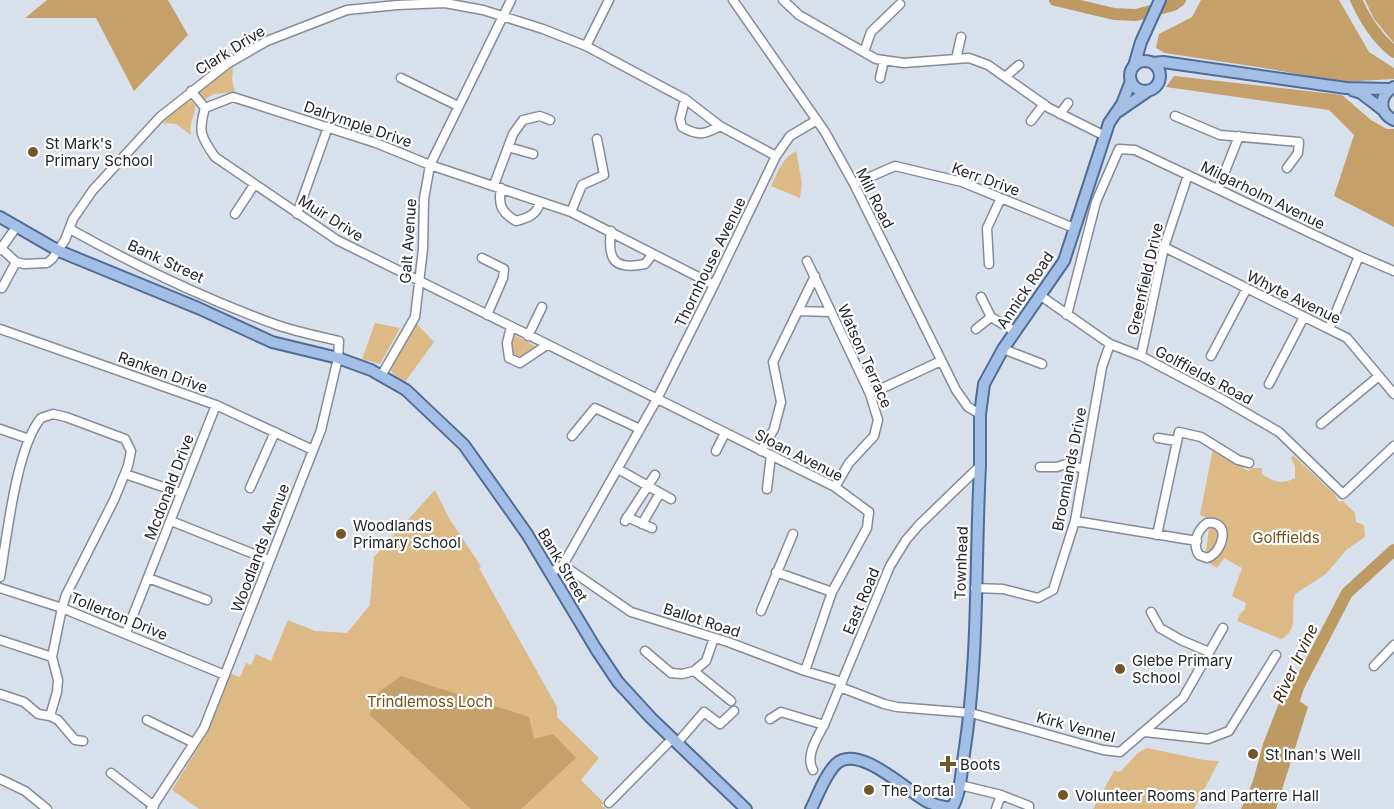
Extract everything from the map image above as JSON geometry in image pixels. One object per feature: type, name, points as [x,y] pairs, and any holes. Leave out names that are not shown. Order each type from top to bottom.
[{"type":"main road","points":[[1148,91],[1139,90],[1131,81],[1131,72],[1146,28],[1159,1]]},
{"type":"main road","points":[[1116,112],[1157,86],[1160,76],[1158,68],[1151,62],[1141,42]]},
{"type":"main road","points":[[1134,66],[1139,62],[1163,62],[1183,67],[1346,88],[1392,88]]},
{"type":"main road","points":[[1160,76],[1170,70],[1183,67]]},
{"type":"main road","name":"Annick Road","points":[[980,414],[984,384],[1003,349],[1064,261],[1109,123],[1126,96],[1131,81]]},
{"type":"main road","points":[[1346,88],[1362,93],[1394,120]]},
{"type":"main road","points":[[1383,110],[1384,95],[1392,88]]},
{"type":"main road","name":"Bank Street","points":[[0,217],[58,252],[198,308],[272,342],[338,358],[371,370],[406,390],[464,446],[527,534],[618,682],[746,809]]},
{"type":"main road","name":"Townhead","points":[[953,808],[960,785],[970,713],[980,414]]},
{"type":"main road","points":[[811,809],[835,766],[842,760],[850,758],[870,763],[936,806],[953,808]]},
{"type":"street","points":[[345,0],[347,10]]},
{"type":"street","name":"Galt Avenue","points":[[381,376],[415,317],[423,249],[424,199],[430,165],[511,0]]},
{"type":"street","points":[[586,46],[609,0]]},
{"type":"street","name":"Mill Road","points":[[733,0],[817,120],[854,184],[962,400],[980,414]]},
{"type":"street","points":[[783,0],[800,15],[876,59],[904,63],[969,58],[988,65],[1060,114],[1105,136]]},
{"type":"street","points":[[791,8],[800,0]]},
{"type":"street","name":"Clark Drive","points":[[58,252],[73,219],[93,190],[160,117],[191,91],[227,64],[267,41],[347,10],[445,3],[502,16],[586,46],[685,99],[720,126],[776,156]]},
{"type":"street","points":[[864,52],[871,32],[900,4]]},
{"type":"street","points":[[956,59],[961,37]]},
{"type":"street","points":[[880,78],[884,60]]},
{"type":"street","points":[[1005,77],[1019,65]]},
{"type":"street","points":[[401,78],[458,106]]},
{"type":"street","points":[[191,91],[205,108]]},
{"type":"street","name":"Dalrymple Drive","points":[[205,108],[233,97],[376,143],[430,165],[571,212],[714,285]]},
{"type":"street","points":[[685,99],[680,119],[682,127],[695,134],[709,132],[720,126]]},
{"type":"street","points":[[1060,114],[1068,103]]},
{"type":"street","points":[[1031,121],[1044,104]]},
{"type":"street","name":"Muir Drive","points":[[205,108],[200,124],[202,138],[215,157],[337,240],[657,399]]},
{"type":"street","points":[[540,203],[537,211],[528,218],[516,221],[505,215],[500,203],[498,187],[508,147],[513,134],[523,120],[540,116],[550,120]]},
{"type":"street","points":[[1175,117],[1220,135],[1299,142],[1298,153],[1287,168]]},
{"type":"street","name":"Thornhouse Avenue","points":[[550,573],[563,565],[657,399],[776,156],[790,136],[817,120]]},
{"type":"street","points":[[297,214],[328,127]]},
{"type":"street","points":[[1218,189],[1239,136]]},
{"type":"street","points":[[571,212],[582,185],[604,175],[597,139]]},
{"type":"street","points":[[508,147],[533,154]]},
{"type":"street","name":"Milgarholm Avenue","points":[[1068,315],[1096,202],[1119,149],[1135,150],[1394,271]]},
{"type":"street","name":"Kerr Drive","points":[[854,184],[895,166],[962,182],[1074,228]]},
{"type":"street","name":"Greenfield Drive","points":[[1142,356],[1164,247],[1188,175]]},
{"type":"street","points":[[235,214],[254,184]]},
{"type":"street","points":[[989,264],[987,228],[1001,198]]},
{"type":"street","points":[[17,226],[1,249],[16,262],[47,263],[58,252]]},
{"type":"street","name":"Bank Street","points":[[70,229],[127,261],[216,300],[279,326],[339,341],[338,358]]},
{"type":"street","points":[[611,231],[608,249],[616,262],[629,267],[645,264],[653,254]]},
{"type":"street","name":"Whyte Avenue","points":[[1164,247],[1347,338],[1394,394]]},
{"type":"street","points":[[1329,329],[1359,256]]},
{"type":"street","points":[[482,258],[504,269],[504,278],[487,315]]},
{"type":"street","name":"Watson Terrace","points":[[807,261],[870,394],[878,420],[874,436],[849,463],[835,487]]},
{"type":"street","points":[[2,288],[16,262]]},
{"type":"street","points":[[760,451],[774,429],[781,402],[773,362],[814,276]]},
{"type":"street","points":[[1211,356],[1246,288]]},
{"type":"street","name":"Golffields Road","points":[[1041,296],[1110,344],[1142,356],[1279,432],[1343,494],[1394,446]]},
{"type":"street","points":[[981,297],[991,316],[1016,332]]},
{"type":"street","points":[[528,336],[542,307]]},
{"type":"street","points":[[798,311],[831,312]]},
{"type":"street","points":[[976,330],[991,316]]},
{"type":"street","points":[[1269,384],[1304,317]]},
{"type":"street","points":[[511,327],[507,343],[509,358],[520,363],[547,345]]},
{"type":"street","name":"Ranken Drive","points":[[0,329],[216,405],[313,450]]},
{"type":"street","name":"Broomlands Drive","points":[[975,588],[1003,589],[1038,598],[1053,590],[1074,521],[1102,367],[1110,344]]},
{"type":"street","points":[[1003,349],[1041,364]]},
{"type":"street","name":"Woodlands Avenue","points":[[111,773],[152,808],[204,728],[321,430],[338,358]]},
{"type":"street","points":[[870,394],[941,361]]},
{"type":"street","points":[[1321,424],[1379,376]]},
{"type":"street","name":"Sloan Avenue","points":[[657,399],[835,487],[869,512],[867,528],[832,592],[805,671]]},
{"type":"street","name":"Mcdonald Drive","points":[[126,633],[216,405]]},
{"type":"street","points":[[572,436],[595,408],[640,429]]},
{"type":"street","points":[[0,577],[20,467],[29,439],[41,418],[53,414],[125,439],[131,451],[125,474],[66,595],[62,608],[52,657],[58,680],[50,716]]},
{"type":"street","points":[[0,429],[29,439]]},
{"type":"street","points":[[250,488],[274,432]]},
{"type":"street","points":[[1157,535],[1179,432],[1201,437],[1238,460],[1249,463]]},
{"type":"street","points":[[716,451],[725,433]]},
{"type":"street","points":[[1158,438],[1177,441]]},
{"type":"street","points":[[767,489],[771,456]]},
{"type":"street","points":[[1041,468],[1066,464],[1084,469]]},
{"type":"street","name":"East Road","points":[[813,770],[810,761],[813,744],[824,725],[890,566],[919,525],[980,466]]},
{"type":"street","points":[[618,469],[671,499]]},
{"type":"street","points":[[125,474],[181,493]]},
{"type":"street","points":[[652,528],[626,519],[655,475]]},
{"type":"street","points":[[642,524],[660,493]]},
{"type":"street","points":[[171,521],[269,560]]},
{"type":"street","points":[[1074,521],[1197,541]]},
{"type":"street","points":[[761,611],[793,534]]},
{"type":"street","name":"Ballot Road","points":[[563,565],[631,612],[714,638],[805,671],[884,705],[970,713]]},
{"type":"street","points":[[777,572],[832,592]]},
{"type":"street","points":[[148,578],[207,600]]},
{"type":"street","name":"Tollerton Drive","points":[[0,588],[62,608],[225,675]]},
{"type":"street","points":[[1151,612],[1160,628],[1209,652]]},
{"type":"street","name":"Kirk Vennel","points":[[970,713],[1103,750],[1120,752],[1183,698],[1223,628]]},
{"type":"street","points":[[645,651],[672,673],[681,675],[694,671],[706,661],[714,638]]},
{"type":"street","points":[[0,640],[52,657]]},
{"type":"street","points":[[1374,666],[1394,645]]},
{"type":"street","points":[[1145,732],[1208,739],[1229,732],[1276,655]]},
{"type":"street","points":[[694,671],[731,701]]},
{"type":"street","points":[[0,694],[24,702],[38,714],[58,720],[75,740],[83,741]]},
{"type":"street","points":[[609,804],[704,712],[720,724],[734,711]]},
{"type":"street","points":[[770,719],[781,712],[824,725]]},
{"type":"street","points":[[147,720],[194,743]]},
{"type":"street","points":[[0,779],[25,791],[47,809]]},
{"type":"street","points":[[960,785],[1001,795],[1029,806],[1029,809]]},
{"type":"street","points":[[996,809],[1001,795]]},
{"type":"green space","points":[[47,0],[168,0],[188,35],[134,91],[96,18],[25,18]]},
{"type":"green space","points":[[1201,0],[1339,0],[1369,52],[1394,68],[1394,79],[1341,82],[1165,53],[1156,48],[1159,34],[1192,17]]},
{"type":"green space","points":[[1365,0],[1394,0],[1394,43],[1374,19]]},
{"type":"green space","points":[[233,67],[232,80],[235,92],[214,94],[204,100],[198,97],[198,90]]},
{"type":"green space","points":[[1174,76],[1342,95],[1371,120],[1387,129],[1394,129],[1394,227],[1334,196],[1354,135],[1329,110],[1166,87]]},
{"type":"green space","points":[[190,100],[195,105],[191,135],[176,124],[162,123],[186,101]]},
{"type":"green space","points":[[796,151],[802,183],[800,198],[771,186],[784,161]]},
{"type":"green space","points":[[415,322],[434,342],[405,382],[391,370]]},
{"type":"green space","points":[[375,323],[400,328],[380,364],[362,359]]},
{"type":"green space","points":[[514,335],[535,346],[532,352],[519,360],[511,353],[510,342]]},
{"type":"green space","name":"Golffields","points":[[1213,448],[1243,466],[1244,469],[1249,471],[1251,468],[1262,468],[1262,474],[1278,482],[1295,478],[1295,466],[1291,458],[1293,455],[1335,495],[1339,502],[1343,501],[1355,513],[1356,522],[1364,525],[1365,537],[1346,550],[1326,574],[1295,594],[1293,625],[1287,635],[1281,639],[1237,621],[1246,603],[1232,596],[1242,568],[1224,558],[1217,568],[1205,560],[1210,519],[1200,515]]},
{"type":"green space","name":"Trindlemoss Loch","points":[[435,490],[450,520],[481,566],[479,568],[557,707],[557,717],[599,758],[581,780],[604,803],[601,805],[606,809],[199,809],[172,790],[199,746],[231,674],[240,677],[246,663],[251,665],[256,654],[271,661],[288,620],[315,631],[347,633],[370,605],[374,557]]},
{"type":"green space","points":[[401,676],[529,717],[534,739],[553,734],[576,758],[521,809],[471,809],[370,715],[375,695]]},
{"type":"green space","points":[[1147,748],[1219,761],[1194,809],[1093,809],[1114,771],[1120,772],[1138,753]]},
{"type":"shaded area","points":[[1284,690],[1308,707],[1276,809],[1241,809],[1253,781],[1263,744]]},
{"type":"waterway","points":[[1055,0],[1114,14],[1136,15],[1173,5],[1180,0]]},
{"type":"waterway","points":[[1356,0],[1372,28],[1394,52]]},
{"type":"waterway","name":"River Irvine","points":[[1290,713],[1298,687],[1347,593],[1394,550]]},
{"type":"place","name":"St Mark's Primary School","points":[[33,152]]},
{"type":"place","name":"Woodlands Primary School","points":[[341,534]]},
{"type":"place","name":"Glebe Primary School","points":[[1120,669]]},
{"type":"place","name":"St Inan's Well","points":[[1253,754]]},
{"type":"place","name":"Boots","points":[[948,764]]},
{"type":"place","name":"The Portal","points":[[869,790]]},
{"type":"place","name":"Volunteer Rooms and Parterre Hall","points":[[1063,795]]}]
